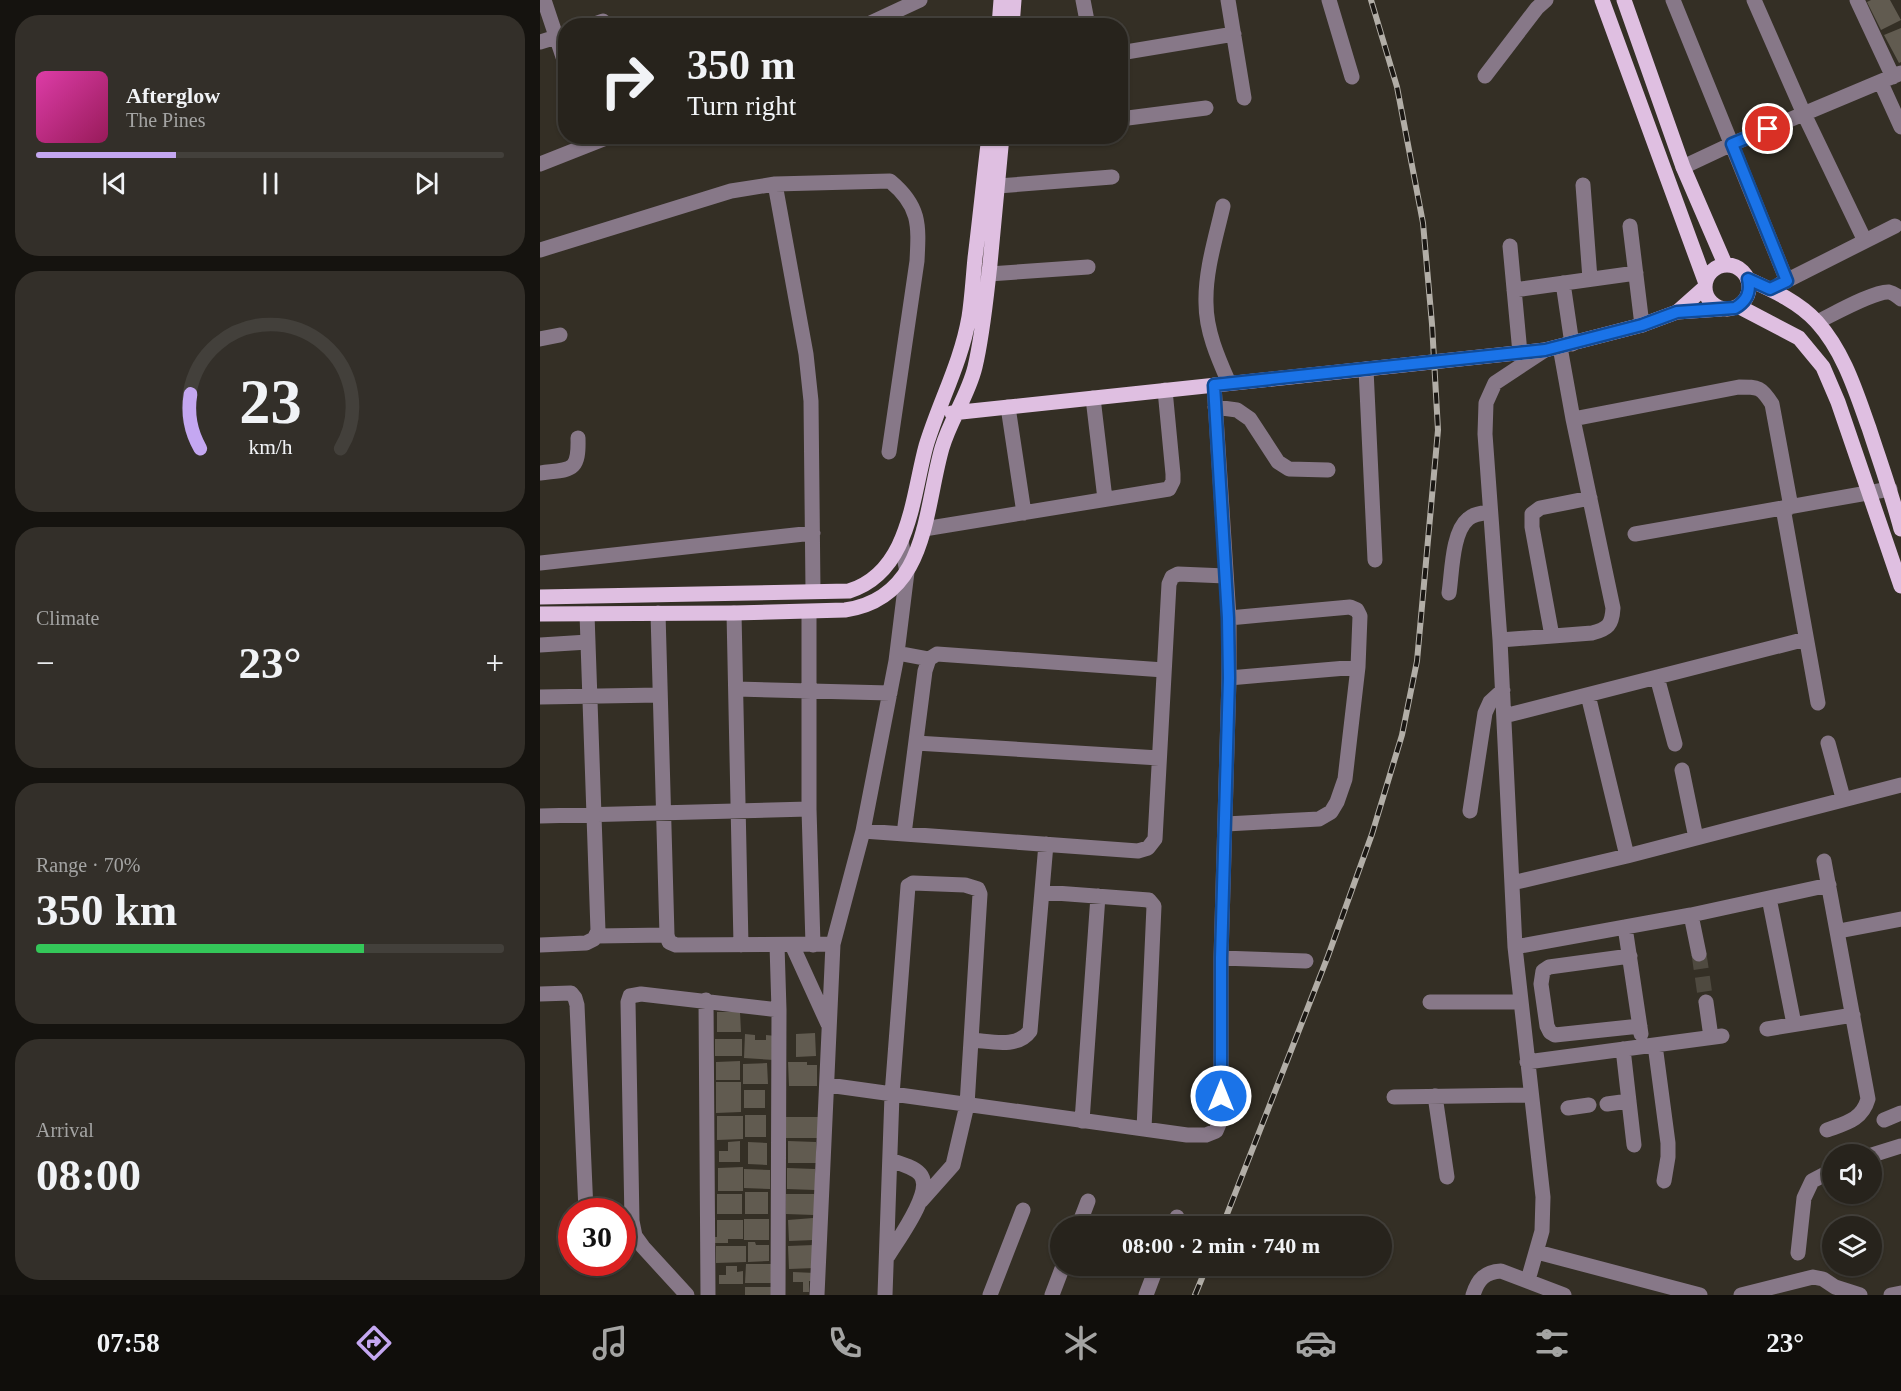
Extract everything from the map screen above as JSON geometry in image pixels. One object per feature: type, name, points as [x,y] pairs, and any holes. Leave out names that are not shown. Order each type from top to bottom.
[{"type":"main road","points":[[1000,18],[1001,0]]},
{"type":"main road","points":[[1013,18],[1014,0]]},
{"type":"main road","points":[[1602,0],[1710,301],[1721,309]]},
{"type":"main road","points":[[1624,0],[1683,167],[1725,264]]},
{"type":"main road","points":[[540,597],[849,591],[862,585],[887,565],[902,541],[923,459],[958,362],[969,317],[988,144]]},
{"type":"main road","points":[[540,614],[846,610],[869,604],[891,592],[915,559],[943,445],[975,369],[984,319],[1001,144]]},
{"type":"main road","points":[[1677,312],[1705,285],[1713,269],[1725,264],[1739,268],[1748,279],[1798,306],[1817,322],[1832,343],[1851,378],[1890,489],[1901,529]]},
{"type":"main road","points":[[937,416],[1559,347],[1642,325],[1677,312],[1728,309],[1738,306],[1746,299],[1749,292],[1748,279]]},
{"type":"main road","points":[[1738,306],[1799,338],[1823,368],[1838,402],[1901,586]]},
{"type":"street","points":[[544,0],[558,29]]},
{"type":"street","points":[[881,18],[920,0]]},
{"type":"street","points":[[1083,0],[1086,18]]},
{"type":"street","points":[[1228,0],[1244,99]]},
{"type":"street","points":[[1329,0],[1352,77]]},
{"type":"street","points":[[1485,76],[1537,8],[1546,0]]},
{"type":"street","points":[[1673,0],[1787,281]]},
{"type":"street","points":[[1754,0],[1804,114],[1865,241]]},
{"type":"street","points":[[1857,0],[1892,78],[1901,127]]},
{"type":"street","points":[[1128,52],[1234,34]]},
{"type":"street","points":[[540,42],[558,36]]},
{"type":"street","points":[[1683,167],[1732,144],[1892,78]]},
{"type":"street","points":[[1128,118],[1206,108]]},
{"type":"street","points":[[540,164],[581,144]]},
{"type":"street","points":[[998,186],[1113,177]]},
{"type":"street","points":[[540,250],[731,191],[775,184],[890,182],[905,194],[914,210],[918,234],[917,261],[889,452]]},
{"type":"street","points":[[775,184],[807,354],[811,401],[813,591]]},
{"type":"street","points":[[1583,185],[1590,279]]},
{"type":"street","points":[[828,1085],[1187,1135],[1206,1135],[1216,1131],[1221,1119],[1221,958],[1229,678],[1226,576],[1215,407],[1222,384],[1217,355],[1208,325],[1206,302],[1209,270],[1223,206]]},
{"type":"street","points":[[1630,226],[1642,325]]},
{"type":"street","points":[[1770,289],[1895,226]]},
{"type":"street","points":[[1510,246],[1520,352]]},
{"type":"street","points":[[989,274],[1088,267]]},
{"type":"street","points":[[1514,290],[1636,273]]},
{"type":"street","points":[[1500,640],[1592,633],[1606,630],[1613,621],[1614,608],[1559,347],[1563,283]]},
{"type":"street","points":[[1817,322],[1876,295],[1887,292],[1901,299]]},
{"type":"street","points":[[540,339],[560,335]]},
{"type":"street","points":[[1528,1280],[1542,1231],[1543,1197],[1515,948],[1503,690],[1485,434],[1486,403],[1495,383],[1559,347]]},
{"type":"street","points":[[1366,369],[1375,560]]},
{"type":"street","points":[[1573,419],[1739,387],[1755,387],[1763,390],[1772,404],[1806,639],[1818,703]]},
{"type":"street","points":[[924,529],[1169,489],[1173,474],[1165,390]]},
{"type":"street","points":[[1093,398],[1105,500]]},
{"type":"street","points":[[1008,407],[1024,513]]},
{"type":"street","points":[[1215,407],[1237,410],[1250,419],[1278,462],[1290,469],[1328,470]]},
{"type":"street","points":[[540,473],[566,470],[574,466],[578,457],[578,438]]},
{"type":"street","points":[[1635,534],[1890,489]]},
{"type":"street","points":[[1552,636],[1532,527],[1532,514],[1540,508],[1590,498]]},
{"type":"street","points":[[1449,592],[1456,540],[1461,525],[1469,517],[1490,512]]},
{"type":"street","points":[[540,563],[813,533]]},
{"type":"street","points":[[817,1295],[833,944],[862,831],[897,653],[907,572],[902,541]]},
{"type":"street","points":[[862,831],[1138,851],[1148,848],[1155,839],[1168,595],[1172,577],[1178,573],[1226,576]]},
{"type":"street","points":[[1226,824],[1319,819],[1331,812],[1345,779],[1358,667],[1360,616],[1357,610],[1350,607],[1228,618]]},
{"type":"street","points":[[809,612],[809,809],[813,945]]},
{"type":"street","points":[[658,613],[669,942],[676,945],[833,944]]},
{"type":"street","points":[[734,613],[741,945]]},
{"type":"street","points":[[587,614],[598,931],[594,939]]},
{"type":"street","points":[[1504,716],[1806,639]]},
{"type":"street","points":[[540,645],[588,642]]},
{"type":"street","points":[[897,653],[929,659]]},
{"type":"street","points":[[904,834],[925,671],[929,659],[937,654],[1164,670]]},
{"type":"street","points":[[1229,678],[1358,667]]},
{"type":"street","points":[[1657,677],[1675,744]]},
{"type":"street","points":[[736,689],[890,693]]},
{"type":"street","points":[[1470,811],[1485,713],[1490,702],[1503,690]]},
{"type":"street","points":[[1588,694],[1627,856]]},
{"type":"street","points":[[540,697],[660,695]]},
{"type":"street","points":[[916,743],[1159,758]]},
{"type":"street","points":[[1828,743],[1843,798]]},
{"type":"street","points":[[1682,770],[1696,838]]},
{"type":"street","points":[[1512,883],[1627,856],[1901,784]]},
{"type":"street","points":[[540,816],[809,809]]},
{"type":"street","points":[[971,1040],[1015,1043],[1025,1038],[1030,1031],[1046,844]]},
{"type":"street","points":[[1824,861],[1839,932],[1868,1099],[1865,1110],[1857,1119],[1827,1131]]},
{"type":"street","points":[[885,1295],[886,1259],[890,1160],[892,1095],[907,891],[909,883],[965,885],[978,889],[980,894],[967,1105],[953,1165],[921,1201],[886,1259]]},
{"type":"street","points":[[1515,948],[1691,915],[1829,885]]},
{"type":"street","points":[[1042,892],[1149,900],[1154,906],[1144,1129]]},
{"type":"street","points":[[1082,1121],[1098,896]]},
{"type":"street","points":[[1769,898],[1794,1024]]},
{"type":"street","points":[[1691,915],[1699,954]]},
{"type":"street","points":[[1839,932],[1901,920]]},
{"type":"street","points":[[1625,927],[1640,1026],[1649,1045],[1668,1143],[1664,1181]]},
{"type":"street","points":[[540,945],[586,943],[596,936],[667,935]]},
{"type":"street","points":[[784,945],[830,1028]]},
{"type":"street","points":[[778,1295],[779,1010],[784,945]]},
{"type":"street","points":[[1630,956],[1549,967],[1543,970],[1541,984],[1547,1026],[1555,1035],[1640,1026]]},
{"type":"street","points":[[1221,958],[1306,961]]},
{"type":"street","points":[[540,994],[571,993],[577,1005],[585,1198]]},
{"type":"street","points":[[687,1295],[635,1236],[632,1221],[628,1002],[630,996],[634,994],[706,1000],[779,1010]]},
{"type":"street","points":[[706,1000],[708,1295]]},
{"type":"street","points":[[1430,1002],[1521,1002]]},
{"type":"street","points":[[1527,1062],[1717,1036],[1706,1002]]},
{"type":"street","points":[[1767,1029],[1853,1015]]},
{"type":"street","points":[[1623,1049],[1634,1145]]},
{"type":"street","points":[[1394,1097],[1531,1095]]},
{"type":"street","points":[[1435,1096],[1447,1177]]},
{"type":"street","points":[[1607,1104],[1629,1101]]},
{"type":"street","points":[[1568,1108],[1588,1105]]},
{"type":"street","points":[[1884,1120],[1901,1113]]},
{"type":"street","points":[[1882,1152],[1901,1146]]},
{"type":"street","points":[[890,1160],[918,1172],[923,1179],[921,1201]]},
{"type":"street","points":[[1798,1253],[1804,1198],[1812,1181],[1822,1176]]},
{"type":"street","points":[[1082,1216],[1088,1201]]},
{"type":"street","points":[[990,1295],[1023,1210]]},
{"type":"street","points":[[1537,1252],[1700,1295]]},
{"type":"street","points":[[1473,1295],[1482,1277],[1491,1272],[1501,1271],[1564,1295]]},
{"type":"street","points":[[1052,1295],[1059,1276]]},
{"type":"street","points":[[1146,1295],[1153,1276]]},
{"type":"street","points":[[1741,1295],[1813,1277],[1860,1295]]},
{"type":"street","points":[[1891,1295],[1901,1293]]},
{"type":"building","points":[[1890,0],[1901,20],[1881,30],[1867,2]]},
{"type":"building","points":[[1901,28],[1901,62],[1899,63],[1884,35]]},
{"type":"building","points":[[717,1012],[740,1012],[741,1032],[717,1032]]},
{"type":"building","points":[[815,1033],[816,1056],[796,1057],[796,1034]]},
{"type":"building","points":[[745,1034],[755,1035],[755,1040],[766,1040],[766,1035],[776,1036],[774,1060],[744,1058]]},
{"type":"building","points":[[715,1039],[742,1039],[742,1056],[715,1056]]},
{"type":"building","points":[[740,1061],[740,1080],[716,1080],[716,1062]]},
{"type":"building","points":[[788,1062],[807,1062],[807,1065],[817,1065],[817,1086],[789,1086]]},
{"type":"building","points":[[767,1063],[768,1084],[743,1084],[743,1064]]},
{"type":"building","points":[[716,1082],[741,1082],[741,1112],[716,1113]]},
{"type":"building","points":[[744,1090],[765,1090],[765,1108],[744,1108]]},
{"type":"building","points":[[745,1115],[766,1115],[766,1137],[745,1137]]},
{"type":"building","points":[[717,1116],[743,1116],[743,1139],[717,1140]]},
{"type":"building","points":[[783,1117],[818,1117],[818,1138],[783,1138]]},
{"type":"building","points":[[740,1141],[740,1162],[719,1162],[719,1151],[728,1151],[728,1142]]},
{"type":"building","points":[[788,1141],[816,1142],[816,1163],[788,1163]]},
{"type":"building","points":[[748,1142],[767,1143],[767,1165],[748,1164]]},
{"type":"building","points":[[743,1167],[743,1191],[718,1191],[718,1168]]},
{"type":"building","points":[[787,1168],[815,1169],[815,1190],[787,1189]]},
{"type":"building","points":[[744,1169],[770,1170],[770,1189],[744,1188]]},
{"type":"building","points":[[745,1192],[768,1192],[768,1214],[745,1214]]},
{"type":"building","points":[[717,1194],[742,1194],[742,1214],[717,1214]]},
{"type":"building","points":[[786,1194],[814,1194],[814,1215],[786,1214]]},
{"type":"building","points":[[813,1218],[814,1240],[789,1241],[788,1220]]},
{"type":"building","points":[[744,1219],[769,1219],[769,1240],[744,1240]]},
{"type":"building","points":[[717,1220],[743,1220],[743,1239],[728,1239],[728,1243],[713,1243],[713,1237],[717,1237]]},
{"type":"building","points":[[748,1242],[755,1242],[756,1245],[769,1245],[769,1261],[748,1262]]},
{"type":"building","points":[[814,1245],[815,1268],[789,1269],[788,1246]]},
{"type":"building","points":[[716,1246],[746,1246],[746,1262],[716,1263]]},
{"type":"building","points":[[746,1264],[772,1264],[772,1283],[745,1283]]},
{"type":"building","points":[[726,1266],[737,1266],[737,1272],[743,1271],[743,1284],[719,1284],[719,1275],[726,1275]]},
{"type":"building","points":[[793,1272],[815,1273],[815,1281],[809,1281],[809,1292],[803,1292],[803,1282],[793,1282]]},
{"type":"building","points":[[745,1287],[775,1287],[775,1295],[745,1295]]},
{"type":"tunnel","points":[[1699,954],[1706,1002]]},
{"type":"railway","points":[[1226,1216],[1328,956],[1372,834],[1402,735],[1417,661],[1438,430],[1432,324],[1423,223],[1397,87],[1371,0]]},
{"type":"railway","points":[[1195,1295],[1203,1276]]},
{"type":"route","points":[[1221,1096],[1221,958],[1229,678],[1228,618],[1214,385],[1545,350],[1642,325],[1677,312],[1735,308],[1746,299],[1749,292],[1748,279],[1770,289],[1787,281],[1732,144],[1768,129]]}]
